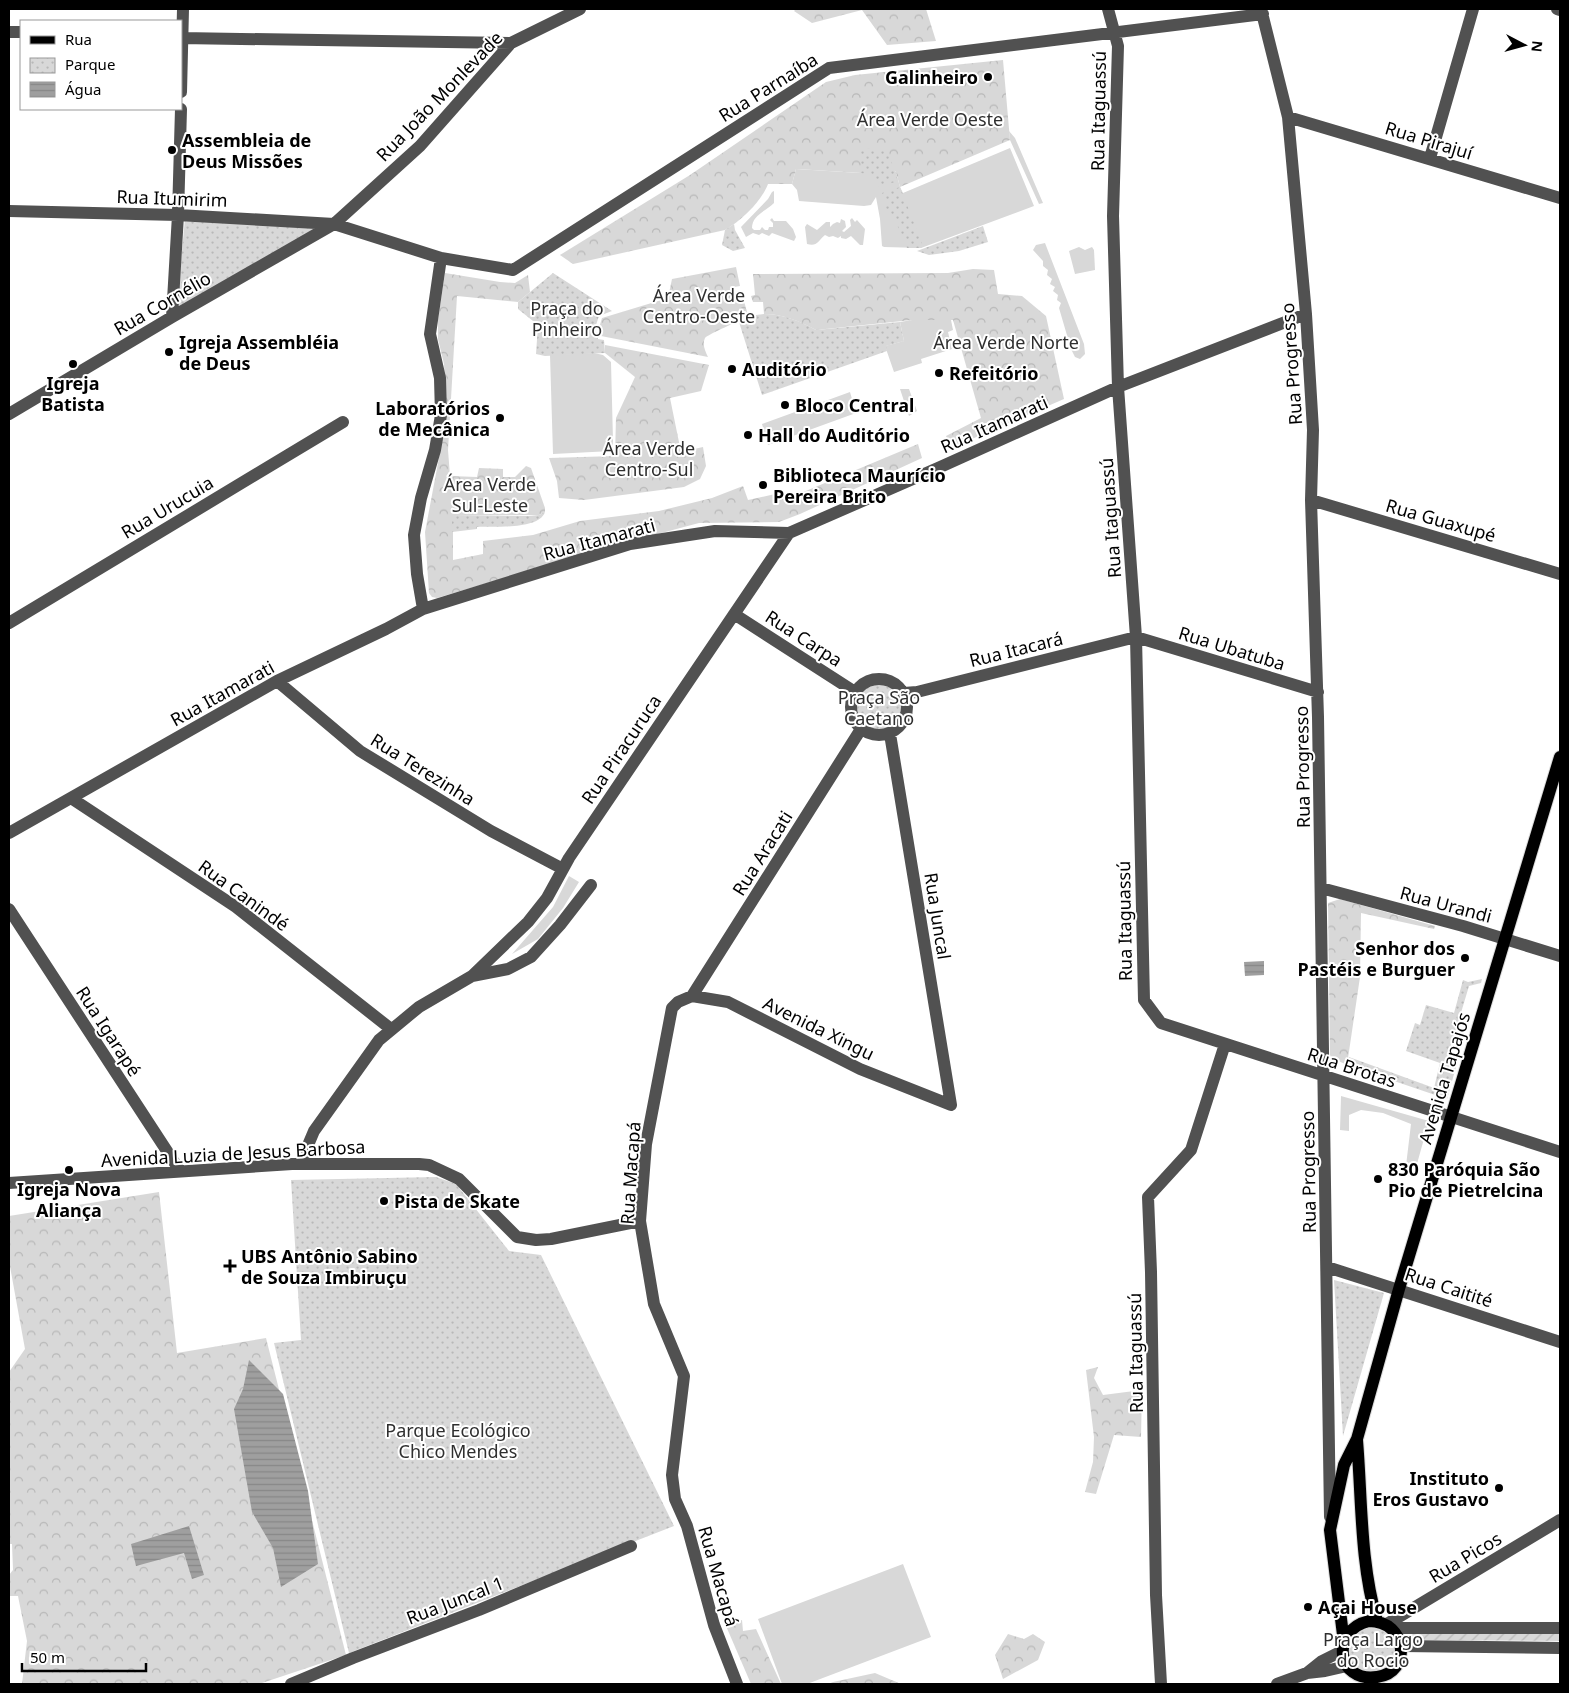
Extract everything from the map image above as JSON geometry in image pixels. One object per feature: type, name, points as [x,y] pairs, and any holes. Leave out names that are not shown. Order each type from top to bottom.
[{"type":"main road","name":"Avenida Tapajós","points":[[1357,1439],[1450,1116],[1559,766]]},
{"type":"main road","points":[[1357,1439],[1344,1465],[1330,1530],[1343,1647],[1351,1674],[1368,1677],[1384,1676],[1396,1666],[1399,1660]]},
{"type":"main road","points":[[1357,1439],[1362,1538],[1368,1592],[1385,1624],[1400,1639],[1399,1660],[1393,1684]]},
{"type":"main road","points":[[1343,1647],[1356,1626],[1364,1622],[1385,1624]]},
{"type":"street","points":[[183,9],[182,38],[511,42]]},
{"type":"street","name":"Rua João Monlevade","points":[[334,224],[420,146],[511,42],[580,9]]},
{"type":"street","name":"Rua Itaguassú","points":[[1108,9],[1118,46],[1113,216],[1118,387],[1136,637],[1144,1000]]},
{"type":"street","points":[[1430,158],[1473,9]]},
{"type":"street","points":[[1556,9],[1560,10]]},
{"type":"street","name":"Rua Parnaíba","points":[[334,224],[441,258],[513,270],[829,68],[1115,33],[1262,12]]},
{"type":"street","name":"Rua Progresso","points":[[1262,12],[1288,117],[1306,314],[1313,430],[1311,500],[1318,692],[1330,1530]]},
{"type":"street","points":[[172,317],[178,215],[181,110]]},
{"type":"street","name":"Rua Pirajuí","points":[[1288,117],[1560,198]]},
{"type":"street","name":"Rua Itumirim","points":[[9,211],[178,215],[334,224]]},
{"type":"street","name":"Rua Cornélio","points":[[9,414],[334,224]]},
{"type":"street","points":[[423,609],[417,574],[414,535],[421,498],[435,450],[441,415],[440,378],[430,334],[441,258]]},
{"type":"street","name":"Rua Itamarati","points":[[9,833],[277,681],[386,629],[423,609],[630,544],[715,531],[789,533],[1118,387],[1306,314]]},
{"type":"street","name":"Rua Urucuia","points":[[9,622],[343,422]]},
{"type":"street","name":"Rua Guaxupé","points":[[1311,500],[1560,574]]},
{"type":"street","name":"Rua Piracuruca","points":[[472,976],[528,922],[547,898],[563,868],[789,533]]},
{"type":"street","name":"Rua Carpa","points":[[734,614],[855,692]]},
{"type":"street","name":"Rua Ubatuba","points":[[1136,637],[1318,692]]},
{"type":"street","name":"Rua Itacará","points":[[904,693],[917,692],[1136,637]]},
{"type":"street","points":[[880,678],[893,682],[904,693],[907,702],[907,712],[904,721],[890,734],[875,736],[861,729],[855,723],[850,707],[855,692],[862,684],[880,678]]},
{"type":"street","name":"Rua Terezinha","points":[[277,681],[360,751],[490,831],[563,868]]},
{"type":"street","name":"Rua Aracati","points":[[692,996],[861,729]]},
{"type":"street","name":"Rua Juncal","points":[[890,734],[950,1105]]},
{"type":"street","name":"Rua Canindé","points":[[70,798],[236,907],[391,1029]]},
{"type":"street","points":[[300,1164],[314,1131],[379,1040],[419,1006],[472,976],[508,968],[531,957],[591,885]]},
{"type":"street","name":"Rua Urandi","points":[[1321,888],[1504,938],[1560,956]]},
{"type":"street","name":"Rua Igarapé","points":[[9,909],[180,1171]]},
{"type":"street","name":"Rua Macapá","points":[[692,996],[678,1002],[672,1008],[646,1144],[640,1220],[654,1304],[684,1376],[672,1475],[675,1499],[687,1526],[714,1625],[736,1684]]},
{"type":"street","name":"Avenida Xingu","points":[[692,996],[728,1002],[860,1069],[950,1105]]},
{"type":"street","name":"Rua Brotas","points":[[1144,1000],[1161,1023],[1560,1152]]},
{"type":"street","name":"Rua Itaguassú","points":[[1161,1684],[1156,1595],[1148,1197],[1191,1150],[1225,1044]]},
{"type":"street","name":"Avenida Luzia de Jesus Barbosa","points":[[9,1184],[300,1164],[429,1165],[460,1179],[517,1237],[536,1240],[551,1239],[640,1220]]},
{"type":"street","name":"Rua Caitité","points":[[1327,1267],[1560,1342]]},
{"type":"street","name":"Rua Picos","points":[[1385,1624],[1560,1520]]},
{"type":"street","name":"Rua Juncal 1","points":[[291,1684],[479,1610],[631,1546]]},
{"type":"street","points":[[1385,1624],[1560,1628]]},
{"type":"street","points":[[1401,1646],[1560,1648]]},
{"type":"street","points":[[1277,1684],[1306,1673],[1343,1647]]},
{"type":"street","points":[[1306,1673],[1351,1674]]},
{"type":"green space","points":[[796,9],[926,9],[936,41],[887,45],[862,10],[812,23],[794,11]]},
{"type":"green space","name":"Área Verde Oeste","points":[[1003,60],[1010,140],[900,187],[896,172],[862,149],[861,173],[796,169],[792,184],[768,184],[761,197],[750,210],[725,230],[573,264],[560,255],[690,175],[826,82],[855,75]]},
{"type":"green space","points":[[1009,131],[1015,138],[1043,203],[1039,204],[1010,140]]},
{"type":"green space","points":[[1010,148],[1034,206],[921,248],[882,246],[876,197],[871,205],[864,206],[799,201],[797,190],[792,184],[796,169],[860,173],[861,149],[896,172],[903,193]]},
{"type":"green space","points":[[861,149],[887,149],[898,181],[879,187],[874,175],[861,173]]},
{"type":"green space","points":[[900,187],[923,246],[921,248],[907,248],[893,215],[887,214],[882,193]]},
{"type":"green space","points":[[774,191],[774,203],[757,216],[752,228],[760,230],[762,227],[768,230],[769,227],[773,227],[773,223],[770,220],[772,218],[774,221],[786,221],[793,229],[796,237],[794,241],[772,233],[769,236],[762,233],[759,235],[753,233],[746,237],[741,227]]},
{"type":"green space","points":[[852,218],[855,222],[857,220],[865,229],[863,245],[860,245],[851,236],[846,239],[841,238],[841,236],[838,238],[825,235],[815,244],[807,244],[805,227],[807,224],[817,230],[826,222],[830,222],[830,227],[837,222],[840,223],[841,219],[845,221],[846,227],[842,231],[844,232],[851,226],[850,220]]},
{"type":"green space","points":[[185,219],[320,226],[176,311]]},
{"type":"green space","points":[[734,224],[735,230],[745,248],[733,251],[722,245],[725,230]]},
{"type":"green space","points":[[983,226],[988,242],[959,251],[929,255],[917,251]]},
{"type":"green space","points":[[1045,243],[1084,344],[1085,354],[1080,359],[1075,357],[1071,349],[1059,308],[1061,303],[1057,300],[1058,295],[1053,291],[1055,287],[1050,284],[1052,279],[1047,275],[1048,270],[1043,266],[1043,261],[1033,250],[1036,245]]},
{"type":"green space","points":[[1079,247],[1085,250],[1092,247],[1094,250],[1095,270],[1075,274],[1069,251]]},
{"type":"green space","name":"Área Verde Centro-Oeste","points":[[736,267],[740,286],[734,287],[736,302],[744,301],[748,316],[705,338],[704,345],[708,357],[601,336],[599,328],[602,318],[668,298],[672,279]]},
{"type":"green space","name":"Área Verde Norte","points":[[973,269],[994,270],[998,294],[1022,296],[1046,316],[1064,399],[951,448],[946,436],[981,418],[953,320],[912,320],[816,330],[778,315],[764,314],[763,302],[753,302],[751,296],[755,295],[753,274],[948,273]]},
{"type":"green space","name":"Área Verde Sul-Leste","points":[[445,273],[515,283],[528,275],[530,292],[518,302],[457,296],[448,450],[450,476],[477,477],[479,468],[503,469],[503,477],[515,477],[526,466],[531,468],[545,508],[545,512],[539,515],[453,516],[453,560],[483,554],[483,541],[533,535],[580,521],[659,511],[712,498],[743,486],[748,500],[784,492],[786,497],[801,493],[918,444],[922,458],[779,522],[699,523],[605,548],[437,598],[432,597],[429,593],[425,532],[441,447],[445,383],[444,364],[438,339],[438,320]]},
{"type":"green space","name":"Praça do Pinheiro","points":[[553,273],[612,311],[599,316],[595,328],[598,339],[604,340],[605,353],[545,356],[536,354],[538,325],[518,309],[518,302]]},
{"type":"green space","points":[[778,315],[791,319],[816,330],[900,322],[904,341],[886,346],[887,351],[762,395],[739,322],[748,316]]},
{"type":"green space","points":[[912,320],[951,320],[953,330],[948,332],[952,349],[921,359],[922,363],[894,372],[885,346],[904,341],[900,322]]},
{"type":"green space","name":"Área Verde Centro-Sul","points":[[605,345],[709,365],[701,391],[670,398],[681,452],[703,447],[706,466],[700,479],[684,487],[584,500],[559,498],[557,481],[549,458],[615,456],[616,418],[635,377],[605,353]]},
{"type":"green space","points":[[594,353],[603,355],[611,362],[612,451],[553,454],[550,355]]},
{"type":"green space","points":[[900,389],[909,389],[917,411],[909,416]]},
{"type":"green space","points":[[850,392],[856,413],[768,445],[762,424]]},
{"type":"green space","points":[[545,512],[541,518],[525,524],[504,527],[477,527],[477,529],[452,532],[452,516],[529,516]]},
{"type":"green space","name":"Praça São Caetano","points":[[874,682],[884,682],[897,689],[904,702],[904,712],[897,725],[884,732],[874,732],[865,728],[858,721],[854,712],[854,702],[858,693],[865,686]]},
{"type":"green space","points":[[569,876],[579,882],[563,908],[538,939],[512,954],[553,907]]},
{"type":"green space","points":[[1340,899],[1435,926],[1434,929],[1361,913],[1360,977],[1347,1065],[1330,1057],[1328,903]]},
{"type":"green space","points":[[1482,979],[1481,983],[1469,986],[1446,1063],[1458,1060],[1447,1099],[1347,1065],[1349,1057],[1434,1088],[1440,1063],[1406,1051],[1415,1023],[1420,1025],[1426,1005],[1454,1013],[1463,980],[1468,982]]},
{"type":"green space","points":[[1341,1096],[1429,1121],[1413,1178],[1405,1174],[1411,1124],[1383,1113],[1361,1110],[1349,1115],[1349,1131],[1340,1130]]},
{"type":"green space","name":"Parque Ecológico Chico Mendes","points":[[436,1177],[456,1184],[509,1251],[541,1255],[674,1526],[349,1653],[274,1343],[301,1340],[291,1180]]},
{"type":"green space","points":[[159,1192],[177,1353],[266,1338],[346,1655],[259,1684],[22,1684],[27,1641],[18,1596],[9,1596],[9,1575],[13,1570],[12,1544],[9,1544],[9,1372],[25,1349],[9,1261],[9,1216]]},
{"type":"green space","points":[[1334,1280],[1384,1293],[1343,1436]]},
{"type":"green space","points":[[1098,1367],[1094,1378],[1103,1395],[1142,1390],[1141,1437],[1114,1435],[1096,1494],[1085,1492],[1093,1462],[1094,1437],[1086,1370]]},
{"type":"green space","points":[[903,1564],[931,1637],[807,1684],[782,1684],[758,1619]]},
{"type":"green space","points":[[742,1620],[743,1631],[756,1629],[781,1684],[751,1684],[726,1626]]},
{"type":"green space","name":"Praça Largo do Rocio","points":[[1364,1626],[1386,1627],[1398,1652],[1388,1670],[1361,1672],[1350,1658],[1348,1648],[1350,1643]]},
{"type":"green space","points":[[1410,1632],[1560,1634],[1560,1641],[1412,1640]]},
{"type":"green space","points":[[1008,1634],[1024,1639],[1033,1634],[1045,1642],[1038,1660],[1003,1679],[995,1655]]},
{"type":"green space","points":[[875,1673],[901,1684],[828,1684],[833,1682]]},
{"type":"water","points":[[1264,961],[1264,975],[1245,976],[1244,962]]},
{"type":"water","points":[[249,1360],[283,1394],[308,1491],[318,1564],[281,1587],[273,1548],[252,1512],[234,1409],[243,1389]]},
{"type":"water","points":[[189,1526],[204,1575],[192,1579],[184,1553],[136,1566],[131,1544]]},
{"type":"place","name":"Galinheiro","points":[[988,77]]},
{"type":"place","name":"Assembleia de Deus Missões","points":[[172,150]]},
{"type":"place","name":"Igreja Assembléia de Deus","points":[[169,352]]},
{"type":"place","name":"Igreja Batista","points":[[73,364]]},
{"type":"place","name":"Auditório","points":[[732,369]]},
{"type":"place","name":"Refeitório","points":[[939,373]]},
{"type":"place","name":"Bloco Central","points":[[785,405]]},
{"type":"place","name":"Laboratórios de Mecânica","points":[[500,418]]},
{"type":"place","name":"Hall do Auditório","points":[[748,435]]},
{"type":"place","name":"Biblioteca Maurício Pereira Brito","points":[[763,485]]},
{"type":"place","name":"Senhor dos Pastéis e Burguer","points":[[1465,958]]},
{"type":"place","name":"Igreja Nova Aliança","points":[[69,1170]]},
{"type":"place","name":"830 Paróquia São Pio de Pietrelcina","points":[[1378,1179]]},
{"type":"place","name":"Pista de Skate","points":[[384,1201]]},
{"type":"place","name":"UBS Antônio Sabino de Souza Imbiruçu","points":[[230,1266]]},
{"type":"place","name":"Instituto Eros Gustavo","points":[[1499,1488]]},
{"type":"place","name":"Açai House","points":[[1308,1607]]}]
